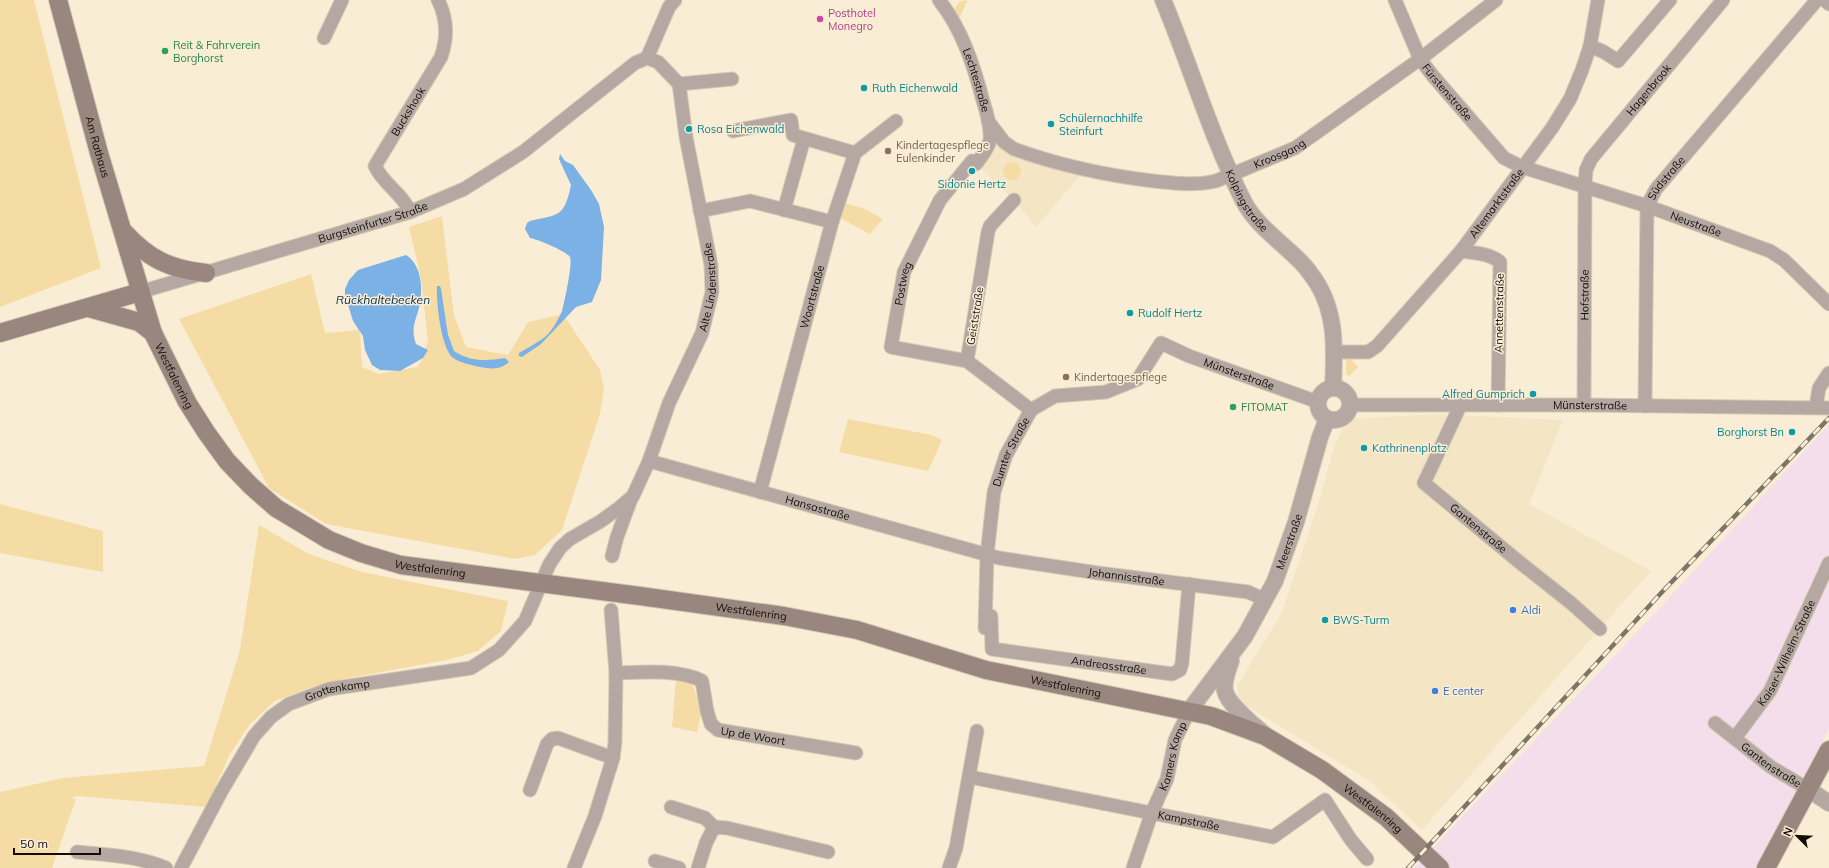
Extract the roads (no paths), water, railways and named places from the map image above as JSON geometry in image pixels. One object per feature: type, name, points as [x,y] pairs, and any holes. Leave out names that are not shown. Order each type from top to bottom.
[{"type":"main road","name":"Am Rathaus","points":[[58,0],[99,153],[140,292]]},
{"type":"main road","points":[[122,230],[139,249],[158,260],[193,272],[206,273]]},
{"type":"main road","name":"Burgsteinfurter Straße","points":[[0,333],[140,292]]},
{"type":"main road","name":"Westfalenring","points":[[140,292],[153,332],[187,402],[227,461],[251,486],[276,508],[329,540],[361,553],[401,565],[784,616],[857,630],[986,670],[1211,716],[1265,736],[1322,770],[1362,798],[1391,822],[1440,868]]},
{"type":"main road","points":[[88,308],[139,322],[153,332]]},
{"type":"main road","points":[[1766,868],[1829,750]]},
{"type":"street","points":[[324,38],[342,0]]},
{"type":"street","name":"Buckshook","points":[[410,212],[407,204],[379,175],[375,166],[441,57],[446,37],[444,19],[438,0]]},
{"type":"street","points":[[675,0],[669,7],[647,58],[658,62],[679,84],[732,79]]},
{"type":"street","name":"Kolpingstraße","points":[[1163,0],[1231,175],[1251,212],[1310,273],[1324,296],[1331,316],[1334,331],[1333,388]]},
{"type":"street","name":"Fürstenstraße","points":[[1395,0],[1420,59],[1432,76],[1504,158],[1522,167]]},
{"type":"street","name":"Kroosgang","points":[[988,121],[1004,142],[1014,149],[1084,171],[1116,177],[1178,184],[1204,184],[1216,181],[1295,148],[1420,59],[1496,0]]},
{"type":"street","name":"Altemarktstraße","points":[[1334,352],[1368,352],[1377,346],[1461,251],[1552,128],[1570,99],[1590,46],[1598,0]]},
{"type":"street","points":[[1590,46],[1604,52],[1618,62],[1670,0]]},
{"type":"street","name":"Hagenbrook","points":[[1585,186],[1586,170],[1591,159],[1723,0]]},
{"type":"street","name":"Südstraße","points":[[1645,406],[1647,206],[1656,190],[1817,0]]},
{"type":"street","points":[[1824,0],[1829,4]]},
{"type":"street","name":"Lechtestraße","points":[[942,1],[973,62],[988,121],[990,140],[985,152],[974,162]]},
{"type":"street","name":"Burgsteinfurter Straße","points":[[140,292],[410,212],[464,189],[523,152],[635,63],[647,58]]},
{"type":"street","name":"Alte Lindenstraße","points":[[612,556],[617,537],[649,461],[669,403],[702,333],[712,292],[711,265],[700,211],[679,84]]},
{"type":"street","points":[[733,131],[791,120],[793,135],[855,152],[871,138],[896,121]]},
{"type":"street","points":[[784,210],[804,139]]},
{"type":"street","name":"Woortstraße","points":[[760,492],[832,222],[855,152]]},
{"type":"street","name":"Postweg","points":[[967,361],[891,347],[904,272],[940,200],[974,162]]},
{"type":"street","name":"Neustraße","points":[[1522,167],[1647,206],[1770,251],[1784,260],[1829,304]]},
{"type":"street","name":"Hofstraße","points":[[1584,405],[1585,186]]},
{"type":"street","name":"Geiststraße","points":[[967,361],[988,232],[990,226],[1014,200]]},
{"type":"street","points":[[700,211],[750,201],[832,222]]},
{"type":"street","name":"Annettenstraße","points":[[1461,251],[1484,254],[1495,258],[1500,262],[1498,405]]},
{"type":"street","name":"Münsterstraße","points":[[1161,343],[1189,356],[1318,402]]},
{"type":"street","name":"Dumter Straße","points":[[985,628],[987,555],[994,492],[1006,455],[1031,410],[1054,396],[1106,392],[1138,379],[1161,343]]},
{"type":"street","points":[[967,361],[1031,410]]},
{"type":"street","points":[[1816,408],[1819,388],[1829,374]]},
{"type":"street","points":[[1333,388],[1340,389],[1350,398],[1351,405],[1349,411],[1340,420],[1327,419],[1320,412],[1318,402],[1324,392],[1333,388]]},
{"type":"street","name":"Münsterstraße","points":[[1351,405],[1461,404],[1829,408]]},
{"type":"street","name":"Gantenstraße","points":[[1461,404],[1424,483],[1518,561],[1571,602],[1600,629]]},
{"type":"street","name":"Meerstraße","points":[[1189,711],[1202,692],[1232,655],[1266,600],[1284,559],[1320,437],[1327,419]]},
{"type":"street","name":"Hansastraße","points":[[649,461],[987,555]]},
{"type":"street","name":"Alte Lindenstraße","points":[[542,584],[554,556],[570,539],[601,521],[633,496]]},
{"type":"street","name":"Johannisstraße","points":[[987,555],[1098,573],[1248,592],[1266,600]]},
{"type":"street","name":"Kaiser-Wilhelm-Straße","points":[[1735,738],[1770,691],[1829,563]]},
{"type":"street","name":"Grottenkamp","points":[[181,868],[221,792],[254,736],[277,713],[289,704],[329,689],[471,668],[500,650],[525,621],[542,584]]},
{"type":"street","name":"Andreasstraße","points":[[985,611],[992,617],[992,649],[1172,674],[1180,670],[1182,663],[1189,584]]},
{"type":"street","points":[[574,868],[595,816],[612,758],[615,742],[616,673],[611,610]]},
{"type":"street","name":"Meerstraße","points":[[1232,655],[1226,678],[1225,691],[1235,707],[1265,736]]},
{"type":"street","name":"Up de Woort","points":[[616,673],[646,672],[692,676],[702,681],[707,711],[711,724],[718,730],[856,753]]},
{"type":"street","name":"Kamers Kamp","points":[[1133,868],[1152,812],[1168,779],[1175,740],[1189,711]]},
{"type":"street","name":"Gantenstraße","points":[[1715,723],[1771,767],[1829,803]]},
{"type":"street","points":[[949,868],[956,848],[970,777],[977,731]]},
{"type":"street","points":[[530,790],[547,744],[552,739],[558,738],[612,758]]},
{"type":"street","name":"Kampstraße","points":[[970,777],[1273,837],[1325,800],[1351,840],[1367,859]]},
{"type":"street","points":[[671,807],[705,818],[714,828],[727,828],[828,852]]},
{"type":"street","points":[[698,868],[706,843],[714,828]]},
{"type":"street","points":[[77,852],[120,856],[152,862],[166,868]]},
{"type":"street","points":[[655,861],[679,868]]},
{"type":"water","points":[[560,154],[565,161],[573,165],[599,204],[604,227],[601,280],[592,302],[576,307],[541,344],[522,357],[519,356],[519,353],[545,337],[555,325],[562,311],[568,284],[571,261],[570,257],[545,243],[530,238],[525,229],[527,223],[530,221],[559,213],[566,204],[571,185],[559,159]]},
{"type":"water","name":"Rückhaltebecken","points":[[406,255],[415,264],[421,283],[420,303],[414,327],[414,337],[416,344],[428,350],[423,358],[400,371],[380,370],[372,365],[365,350],[363,336],[353,321],[345,295],[345,289],[349,280],[358,270]]},
{"type":"water","points":[[437,286],[440,286],[441,289],[448,335],[454,351],[460,355],[479,360],[505,358],[509,362],[506,365],[499,368],[480,367],[466,364],[453,358],[445,345],[442,335],[438,313]]},
{"type":"railway","points":[[1408,868],[1663,591],[1829,418]]},
{"type":"place","name":"Posthotel Monegro","points":[[820,19]]},
{"type":"place","name":"Reit & Fahrverein Borghorst","points":[[165,51]]},
{"type":"place","name":"Ruth Eichenwald","points":[[864,88]]},
{"type":"place","name":"Schülernachhilfe Steinfurt","points":[[1051,124]]},
{"type":"place","name":"Rosa Eichenwald","points":[[689,129]]},
{"type":"place","name":"Kindertagespflege Eulenkinder","points":[[888,151]]},
{"type":"place","name":"Sidonie Hertz","points":[[972,171]]},
{"type":"place","name":"Rudolf Hertz","points":[[1130,313]]},
{"type":"place","name":"Kindertagespflege","points":[[1066,377]]},
{"type":"place","name":"Alfred Gumprich","points":[[1533,394]]},
{"type":"place","name":"FITOMAT","points":[[1233,407]]},
{"type":"place","name":"Borghorst Bn","points":[[1792,432]]},
{"type":"place","name":"Kathrinenplatz","points":[[1364,448]]},
{"type":"place","name":"Aldi","points":[[1513,610]]},
{"type":"place","name":"BWS-Turm","points":[[1325,620]]},
{"type":"place","name":"E center","points":[[1435,691]]}]
